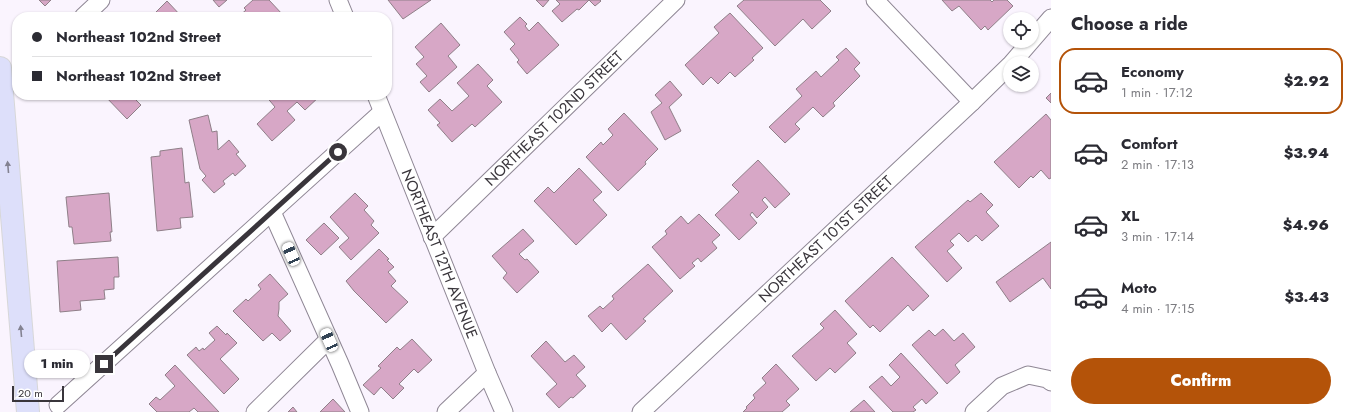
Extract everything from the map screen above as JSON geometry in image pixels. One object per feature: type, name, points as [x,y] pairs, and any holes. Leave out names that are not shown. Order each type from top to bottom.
[{"type":"main road","points":[[0,68],[28,412]]},
{"type":"street","points":[[88,12],[101,0]]},
{"type":"street","points":[[338,0],[343,12]]},
{"type":"street","name":"NORTHEAST 102ND STREET","points":[[432,237],[676,0]]},
{"type":"street","points":[[875,0],[972,102]]},
{"type":"street","name":"NORTHEAST 101ST STREET","points":[[1018,56],[1051,18]]},
{"type":"street","name":"NORTHEAST 101ST STREET","points":[[641,412],[1003,72]]},
{"type":"street","name":"NORTHEAST 12TH AVENUE","points":[[378,100],[504,412]]},
{"type":"street","points":[[58,405],[382,112]]},
{"type":"street","points":[[272,212],[360,412]]},
{"type":"street","points":[[255,412],[329,340]]},
{"type":"street","points":[[446,412],[487,373]]},
{"type":"street","points":[[974,412],[1002,386],[1028,375],[1051,382]]},
{"type":"building","points":[[39,0],[51,0],[45,6]]},
{"type":"building","points":[[213,0],[227,0],[219,7]]},
{"type":"building","points":[[253,0],[269,0],[280,12],[244,12],[246,10],[244,8]]},
{"type":"building","points":[[388,0],[431,0],[403,19]]},
{"type":"building","points":[[536,0],[549,0],[543,7]]},
{"type":"building","points":[[556,0],[589,0],[579,10],[577,9],[562,22],[552,11],[560,4]]},
{"type":"building","points":[[589,0],[600,0],[601,1],[595,6]]},
{"type":"building","points":[[744,0],[820,0],[831,11],[812,29],[803,19],[775,46],[737,6]]},
{"type":"building","points":[[942,0],[990,0],[992,2],[994,0],[1007,0],[1013,6],[1007,12],[1003,12],[1003,16],[988,30],[985,26],[981,30],[959,6],[952,11]]},
{"type":"building","points":[[167,1],[177,12],[156,12]]},
{"type":"building","points":[[730,13],[763,48],[752,58],[754,60],[735,77],[730,72],[718,84],[711,77],[703,85],[685,65],[719,33],[714,27]]},
{"type":"building","points":[[520,17],[527,24],[525,26],[529,31],[538,22],[559,45],[527,74],[517,62],[519,60],[510,49],[515,44],[504,32]]},
{"type":"building","points":[[441,23],[460,45],[448,56],[457,67],[429,92],[420,82],[427,76],[416,64],[424,57],[415,47]]},
{"type":"building","points":[[846,48],[860,63],[854,69],[860,76],[833,103],[835,106],[823,117],[813,107],[795,124],[800,129],[785,143],[769,127],[802,96],[796,89],[816,71],[821,77],[839,60],[836,57]]},
{"type":"building","points":[[478,64],[493,80],[487,86],[502,102],[475,127],[472,124],[452,142],[437,125],[440,123],[428,110],[440,99],[452,111],[469,96],[457,83]]},
{"type":"building","points":[[670,81],[682,95],[669,107],[681,131],[665,140],[651,112],[662,103],[655,95]]},
{"type":"building","points":[[1051,93],[1051,103],[1046,98]]},
{"type":"building","points":[[109,100],[136,100],[141,105],[127,119]]},
{"type":"building","points":[[269,100],[316,100],[305,110],[297,102],[287,111],[295,120],[272,141],[257,124],[275,107]]},
{"type":"building","points":[[624,113],[658,149],[645,162],[646,164],[618,191],[586,157],[601,142],[603,145],[613,135],[608,129]]},
{"type":"building","points":[[1046,114],[1051,120],[1051,178],[1049,179],[1041,170],[1033,178],[1031,176],[1019,188],[994,162]]},
{"type":"building","points":[[208,115],[212,132],[217,131],[218,150],[229,140],[239,152],[236,154],[246,166],[235,176],[233,173],[223,181],[225,184],[214,193],[202,180],[206,176],[200,169],[189,120]]},
{"type":"building","points":[[182,148],[185,183],[189,182],[193,217],[180,218],[181,228],[157,231],[151,157],[160,156],[160,151]]},
{"type":"building","points":[[758,160],[790,194],[775,208],[765,197],[762,200],[768,207],[757,218],[752,212],[750,215],[757,223],[739,240],[715,215],[739,192],[732,185]]},
{"type":"building","points":[[579,168],[602,192],[593,200],[607,215],[576,245],[534,201],[548,187],[554,193]]},
{"type":"building","points":[[109,193],[112,232],[110,232],[111,241],[74,244],[72,227],[69,227],[66,197]]},
{"type":"building","points":[[355,193],[368,206],[364,210],[374,221],[371,225],[379,233],[351,260],[339,247],[349,238],[330,217]]},
{"type":"building","points":[[981,193],[993,205],[986,212],[999,226],[982,241],[976,235],[968,242],[959,233],[950,241],[954,245],[947,251],[962,268],[947,282],[915,247],[968,200],[970,202]]},
{"type":"building","points":[[699,214],[720,235],[712,242],[717,248],[701,262],[698,258],[692,263],[695,266],[680,279],[652,247],[667,234],[665,231],[681,216],[688,224]]},
{"type":"building","points":[[324,223],[339,238],[321,255],[306,240]]},
{"type":"building","points":[[523,229],[534,241],[519,254],[525,260],[527,259],[539,272],[517,293],[503,278],[507,273],[492,256]]},
{"type":"building","points":[[1051,242],[1051,289],[1043,278],[1010,302],[996,282]]},
{"type":"building","points":[[379,249],[389,259],[387,260],[394,267],[388,272],[396,281],[391,286],[408,302],[386,323],[346,281]]},
{"type":"building","points":[[118,257],[119,277],[114,277],[114,289],[104,290],[105,299],[80,301],[81,310],[60,312],[57,261]]},
{"type":"building","points":[[892,257],[929,296],[913,311],[908,305],[880,332],[873,325],[870,328],[845,301]]},
{"type":"building","points":[[648,264],[673,291],[643,319],[646,321],[626,340],[611,323],[602,332],[588,316],[600,306],[603,309],[614,299],[612,296]]},
{"type":"building","points":[[270,274],[288,294],[279,302],[278,316],[291,331],[280,341],[272,333],[263,341],[233,311],[246,299],[248,301],[261,289],[258,285]]},
{"type":"building","points":[[835,310],[857,334],[847,343],[856,353],[835,373],[830,368],[816,381],[792,356],[824,328],[820,324]]},
{"type":"building","points":[[217,326],[237,343],[220,359],[239,379],[224,394],[187,355],[196,347],[199,351],[203,348],[204,350],[215,340],[209,333]]},
{"type":"building","points":[[943,329],[954,341],[963,333],[975,347],[955,365],[960,372],[947,384],[912,345],[929,330],[935,336]]},
{"type":"building","points":[[412,339],[432,360],[418,373],[414,369],[399,384],[404,388],[393,399],[381,387],[374,395],[363,385],[381,368],[378,366],[397,347],[400,350]]},
{"type":"building","points":[[546,341],[565,362],[574,355],[585,367],[576,375],[586,386],[559,408],[546,394],[557,384],[531,356]]},
{"type":"building","points":[[901,353],[938,393],[926,404],[922,399],[913,407],[916,410],[913,412],[893,412],[869,387],[882,376],[891,386],[900,377],[889,365]]},
{"type":"building","points":[[776,364],[799,389],[786,401],[790,405],[782,412],[743,412],[755,398],[753,395],[766,383],[762,378]]},
{"type":"building","points":[[175,365],[219,412],[198,412],[194,408],[189,412],[157,412],[149,404],[156,397],[160,400],[175,386],[165,375]]},
{"type":"building","points":[[333,399],[345,412],[320,412]]},
{"type":"building","points":[[864,400],[875,412],[850,412]]},
{"type":"building","points":[[293,407],[297,412],[288,412]]},
{"type":"route","points":[[104,364],[338,152]]}]
